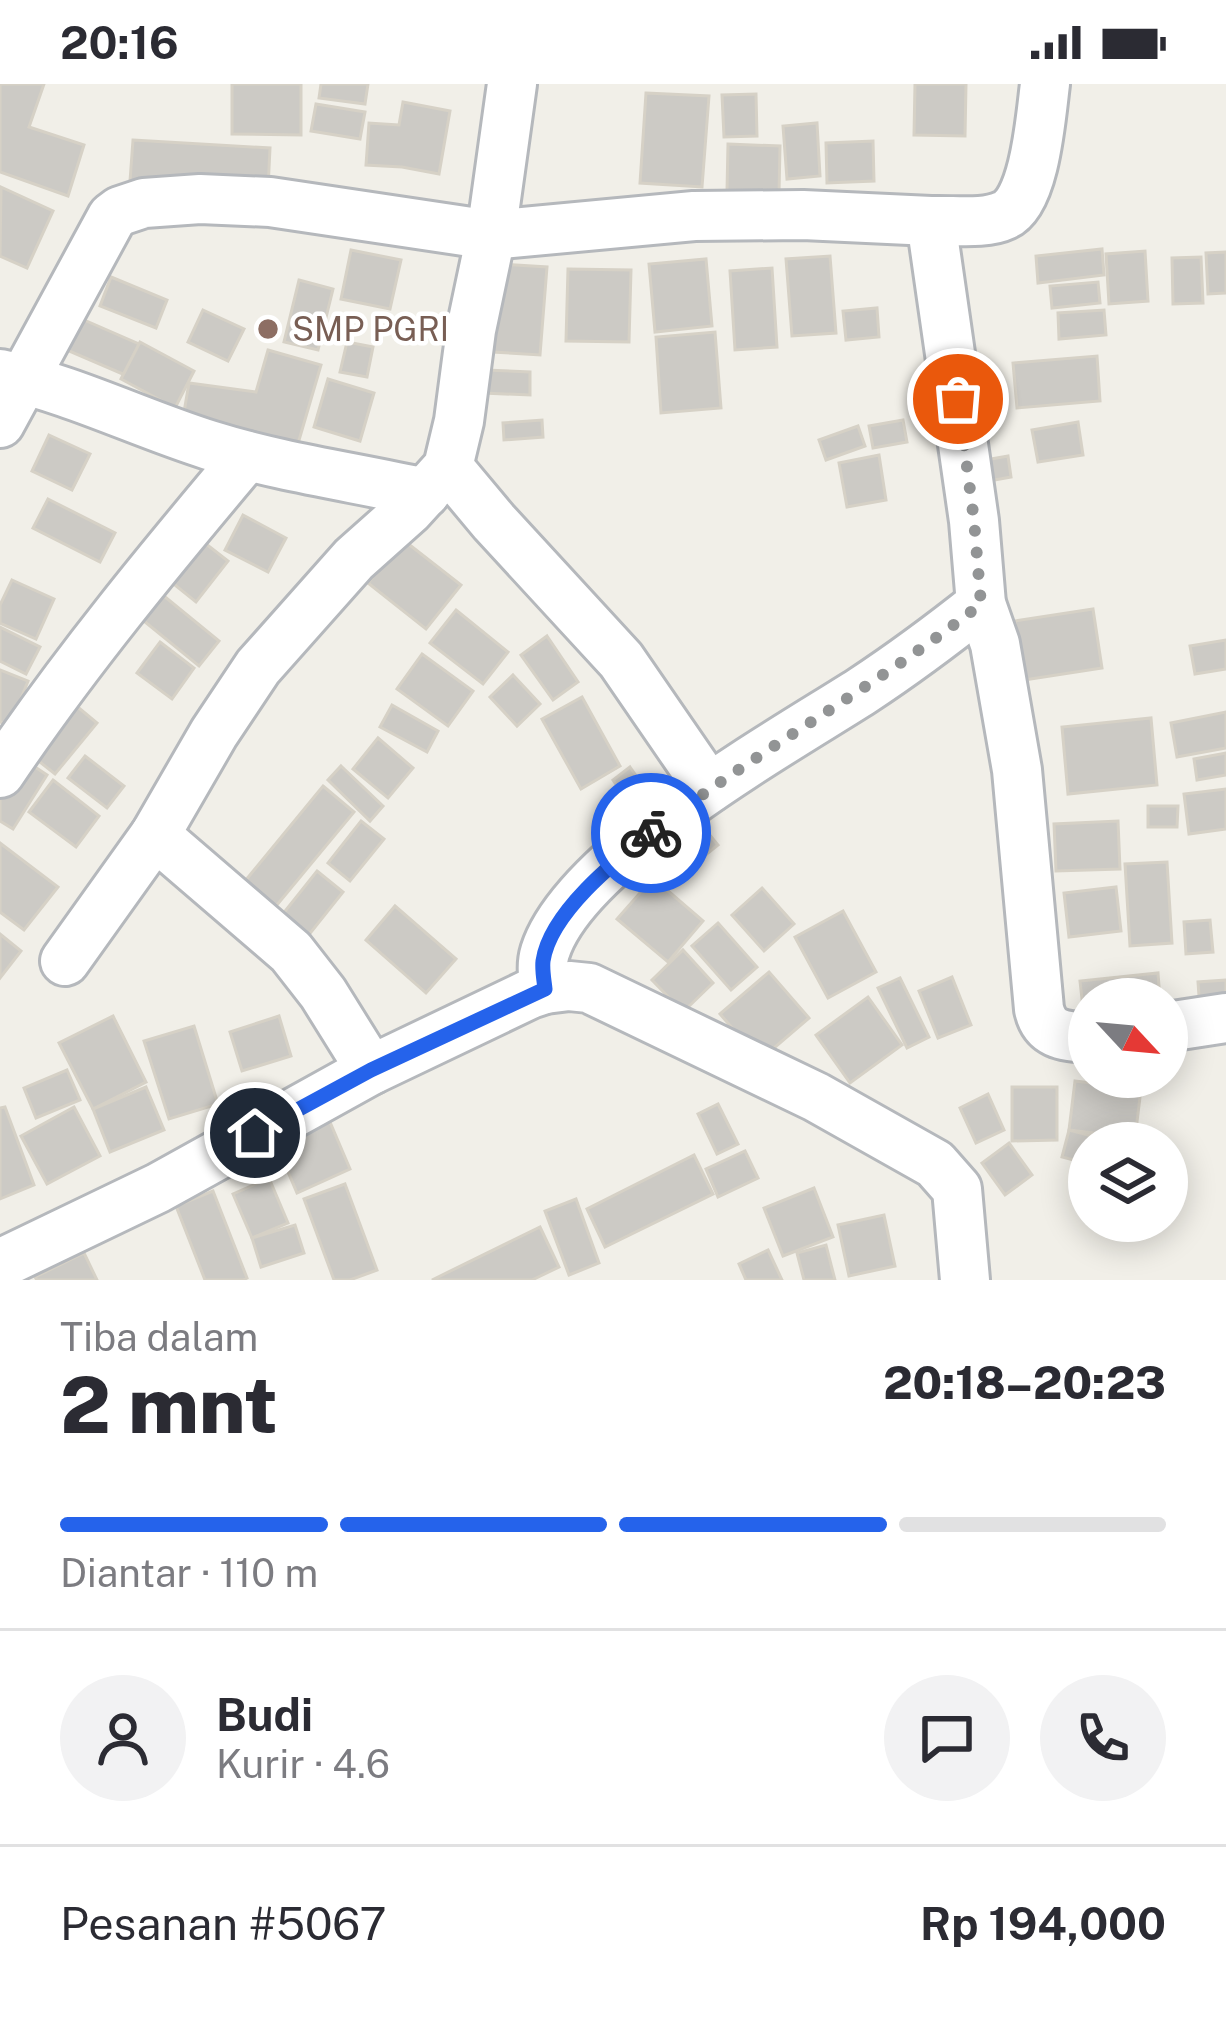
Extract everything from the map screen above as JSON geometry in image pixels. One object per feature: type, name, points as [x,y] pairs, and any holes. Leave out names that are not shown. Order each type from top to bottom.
[{"type":"street","points":[[65,961],[154,835],[258,667],[354,559],[436,480],[459,421],[512,84]]},
{"type":"street","points":[[0,423],[12,376],[112,217],[143,203],[270,202],[490,235],[694,216],[989,220],[1010,214],[1020,203],[1034,158],[1045,84]]},
{"type":"street","points":[[931,221],[974,520],[981,604],[995,644],[1017,770],[1039,1009],[1042,1021],[1057,1034],[1068,1035]]},
{"type":"street","points":[[12,376],[247,456],[436,480],[494,522],[621,660],[709,788]]},
{"type":"street","points":[[0,773],[38,716],[247,456]]},
{"type":"street","points":[[545,989],[542,964],[547,947],[564,917],[619,858],[709,788],[867,688],[981,604]]},
{"type":"street","points":[[154,835],[291,952],[371,1070]]},
{"type":"street","points":[[0,1264],[158,1187],[371,1070],[545,989],[569,986],[610,997],[816,1097],[935,1164],[957,1190],[965,1280]]},
{"type":"street","points":[[1188,1024],[1226,1018]]},
{"type":"building","points":[[0,84],[44,84],[29,127],[84,145],[68,196],[0,172]]},
{"type":"building","points":[[232,84],[301,84],[301,135],[232,134]]},
{"type":"building","points":[[321,84],[368,84],[365,104],[319,98]]},
{"type":"building","points":[[915,84],[966,84],[965,136],[914,135]]},
{"type":"building","points":[[646,93],[709,96],[702,187],[640,183]]},
{"type":"building","points":[[756,94],[757,136],[724,137],[722,95]]},
{"type":"building","points":[[403,102],[450,111],[439,174],[366,165],[369,123],[399,125]]},
{"type":"building","points":[[316,104],[365,112],[360,139],[311,131]]},
{"type":"building","points":[[817,123],[820,176],[787,179],[783,126]]},
{"type":"building","points":[[133,140],[270,148],[268,189],[130,181]]},
{"type":"building","points":[[873,141],[874,181],[827,183],[826,143]]},
{"type":"building","points":[[728,144],[780,146],[779,193],[727,191]]},
{"type":"building","points":[[1,187],[53,211],[27,268],[0,256]]},
{"type":"building","points":[[1102,249],[1104,275],[1038,283],[1036,256]]},
{"type":"building","points":[[351,250],[401,260],[390,309],[341,299]]},
{"type":"building","points":[[1145,251],[1148,301],[1109,304],[1106,254]]},
{"type":"building","points":[[1226,252],[1226,293],[1208,294],[1206,253]]},
{"type":"building","points":[[830,256],[836,333],[792,336],[786,259]]},
{"type":"building","points":[[1201,257],[1203,303],[1173,304],[1172,258]]},
{"type":"building","points":[[706,259],[712,326],[655,332],[649,264]]},
{"type":"building","points":[[499,264],[547,267],[540,355],[493,352]]},
{"type":"building","points":[[772,268],[777,347],[735,350],[730,271]]},
{"type":"building","points":[[568,269],[631,270],[629,342],[566,341]]},
{"type":"building","points":[[111,277],[167,300],[156,328],[100,306]]},
{"type":"building","points":[[299,280],[333,289],[318,350],[284,342]]},
{"type":"building","points":[[1098,282],[1100,303],[1052,308],[1050,286]]},
{"type":"building","points":[[877,308],[879,337],[846,340],[843,311]]},
{"type":"building","points":[[203,310],[244,329],[228,361],[188,342]]},
{"type":"building","points":[[1104,310],[1106,335],[1059,339],[1058,313]]},
{"type":"building","points":[[75,316],[139,344],[125,375],[62,348]]},
{"type":"building","points":[[715,332],[721,408],[661,413],[656,337]]},
{"type":"building","points":[[140,342],[194,371],[175,408],[121,379]]},
{"type":"building","points":[[347,342],[373,347],[367,377],[340,372]]},
{"type":"building","points":[[268,350],[321,365],[295,454],[182,424],[189,383],[256,392]]},
{"type":"building","points":[[1097,356],[1100,401],[1017,408],[1013,363]]},
{"type":"building","points":[[485,370],[530,372],[530,395],[484,393]]},
{"type":"building","points":[[328,379],[374,393],[360,441],[314,427]]},
{"type":"building","points":[[542,420],[543,437],[504,440],[503,423]]},
{"type":"building","points":[[903,420],[907,442],[873,448],[869,426]]},
{"type":"building","points":[[1078,422],[1083,455],[1038,462],[1032,430]]},
{"type":"building","points":[[858,426],[865,446],[826,460],[819,440]]},
{"type":"building","points":[[49,435],[90,454],[72,490],[32,471]]},
{"type":"building","points":[[879,455],[886,500],[847,507],[839,463]]},
{"type":"building","points":[[1008,456],[1011,477],[978,483],[974,462]]},
{"type":"building","points":[[48,499],[115,533],[100,562],[33,528]]},
{"type":"building","points":[[243,515],[286,538],[268,572],[225,550]]},
{"type":"building","points":[[197,537],[228,561],[196,602],[165,577]]},
{"type":"building","points":[[402,539],[461,585],[426,629],[368,583]]},
{"type":"building","points":[[12,580],[54,599],[36,639],[0,623],[0,605]]},
{"type":"building","points":[[159,592],[219,641],[199,666],[139,617]]},
{"type":"building","points":[[1093,609],[1102,668],[1024,680],[1015,621]]},
{"type":"building","points":[[456,610],[508,652],[483,684],[430,643]]},
{"type":"building","points":[[0,627],[40,647],[26,674],[0,661]]},
{"type":"building","points":[[547,636],[578,682],[553,700],[521,655]]},
{"type":"building","points":[[1226,640],[1226,669],[1195,674],[1190,646]]},
{"type":"building","points":[[160,642],[194,668],[172,699],[137,673]]},
{"type":"building","points":[[422,654],[473,691],[448,726],[397,689]]},
{"type":"building","points":[[0,670],[28,681],[10,726],[0,722]]},
{"type":"building","points":[[513,675],[540,704],[517,726],[490,697]]},
{"type":"building","points":[[582,697],[620,766],[581,789],[542,719]]},
{"type":"building","points":[[68,699],[97,723],[55,774],[26,751]]},
{"type":"building","points":[[392,705],[438,731],[427,752],[380,727]]},
{"type":"building","points":[[1226,712],[1226,748],[1177,757],[1171,723]]},
{"type":"building","points":[[1151,718],[1157,785],[1068,794],[1062,727]]},
{"type":"building","points":[[378,738],[413,768],[388,798],[353,769]]},
{"type":"building","points":[[1226,753],[1226,775],[1197,780],[1194,759]]},
{"type":"building","points":[[85,756],[124,786],[107,808],[68,778]]},
{"type":"building","points":[[20,757],[47,775],[13,829],[0,821],[0,788]]},
{"type":"building","points":[[341,766],[383,806],[370,821],[328,780]]},
{"type":"building","points":[[630,767],[644,787],[626,799],[613,780]]},
{"type":"building","points":[[53,780],[99,816],[76,847],[29,812]]},
{"type":"building","points":[[323,786],[354,812],[267,917],[236,892]]},
{"type":"building","points":[[1226,789],[1226,829],[1189,834],[1184,794]]},
{"type":"building","points":[[1148,806],[1178,806],[1177,827],[1148,827]]},
{"type":"building","points":[[695,817],[718,845],[683,873],[661,846]]},
{"type":"building","points":[[361,821],[384,839],[350,881],[328,863]]},
{"type":"building","points":[[1118,821],[1120,869],[1056,871],[1054,824]]},
{"type":"building","points":[[0,843],[58,887],[24,930],[0,912]]},
{"type":"building","points":[[1167,862],[1172,943],[1130,946],[1125,864]]},
{"type":"building","points":[[317,871],[343,892],[300,946],[274,925]]},
{"type":"building","points":[[653,878],[703,921],[668,962],[617,919]]},
{"type":"building","points":[[1116,887],[1121,931],[1069,937],[1064,893]]},
{"type":"building","points":[[762,888],[794,924],[764,951],[732,915]]},
{"type":"building","points":[[395,906],[456,959],[426,993],[366,940]]},
{"type":"building","points":[[843,911],[876,972],[828,998],[795,937]]},
{"type":"building","points":[[1210,920],[1213,952],[1186,954],[1184,922]]},
{"type":"building","points":[[718,923],[757,967],[731,990],[692,946]]},
{"type":"building","points":[[0,934],[21,951],[0,978]]},
{"type":"building","points":[[683,950],[713,983],[683,1012],[652,980]]},
{"type":"building","points":[[769,972],[809,1018],[760,1060],[720,1014]]},
{"type":"building","points":[[1158,973],[1158,978],[1109,978]]},
{"type":"building","points":[[952,977],[971,1025],[938,1038],[919,991]]},
{"type":"building","points":[[900,978],[929,1037],[907,1048],[878,988]]},
{"type":"building","points":[[1226,980],[1226,1008],[1200,1010],[1198,982]]},
{"type":"building","points":[[868,997],[902,1045],[850,1083],[816,1035]]},
{"type":"building","points":[[113,1016],[146,1082],[93,1109],[59,1043]]},
{"type":"building","points":[[279,1016],[291,1056],[242,1071],[230,1032]]},
{"type":"building","points":[[194,1026],[218,1104],[169,1119],[144,1041]]},
{"type":"building","points":[[67,1070],[80,1100],[36,1118],[24,1088]]},
{"type":"building","points":[[146,1087],[164,1130],[110,1152],[93,1109]]},
{"type":"building","points":[[1012,1087],[1057,1087],[1057,1140],[1012,1141]]},
{"type":"building","points":[[988,1094],[1004,1130],[976,1143],[960,1108]]},
{"type":"building","points":[[1073,1098],[1140,1098],[1137,1122],[1070,1122]]},
{"type":"building","points":[[718,1104],[738,1144],[717,1154],[698,1114]]},
{"type":"building","points":[[5,1107],[34,1185],[0,1199],[0,1108]]},
{"type":"building","points":[[74,1107],[100,1156],[47,1184],[21,1136]]},
{"type":"building","points":[[327,1115],[350,1169],[297,1193],[274,1139]]},
{"type":"building","points":[[1009,1143],[1032,1175],[1005,1195],[982,1163]]},
{"type":"building","points":[[745,1151],[758,1178],[718,1197],[706,1169]]},
{"type":"building","points":[[694,1155],[713,1194],[605,1247],[587,1209]]},
{"type":"building","points":[[269,1178],[288,1223],[252,1238],[233,1194]]},
{"type":"building","points":[[345,1184],[377,1270],[350,1280],[334,1280],[304,1199]]},
{"type":"building","points":[[814,1188],[833,1237],[783,1256],[764,1208]]},
{"type":"building","points":[[213,1191],[247,1278],[243,1280],[205,1280],[176,1206]]},
{"type":"building","points":[[576,1199],[599,1263],[569,1275],[545,1211]]},
{"type":"building","points":[[884,1215],[895,1266],[849,1276],[838,1225]]},
{"type":"building","points":[[295,1225],[304,1253],[261,1267],[252,1238]]},
{"type":"building","points":[[540,1227],[559,1267],[532,1280],[432,1280]]},
{"type":"building","points":[[826,1245],[835,1280],[804,1280],[797,1253]]},
{"type":"building","points":[[768,1250],[782,1280],[746,1280],[739,1264]]},
{"type":"building","points":[[84,1253],[97,1280],[35,1277]]},
{"type":"way so far","points":[[651,833],[709,788],[932,643],[981,604],[958,399]]},
{"type":"place","name":"SMP PGRI","points":[[268,329]]},
{"type":"route","points":[[255,1133],[371,1070],[545,989],[542,964],[564,917],[591,885],[651,833]]}]
